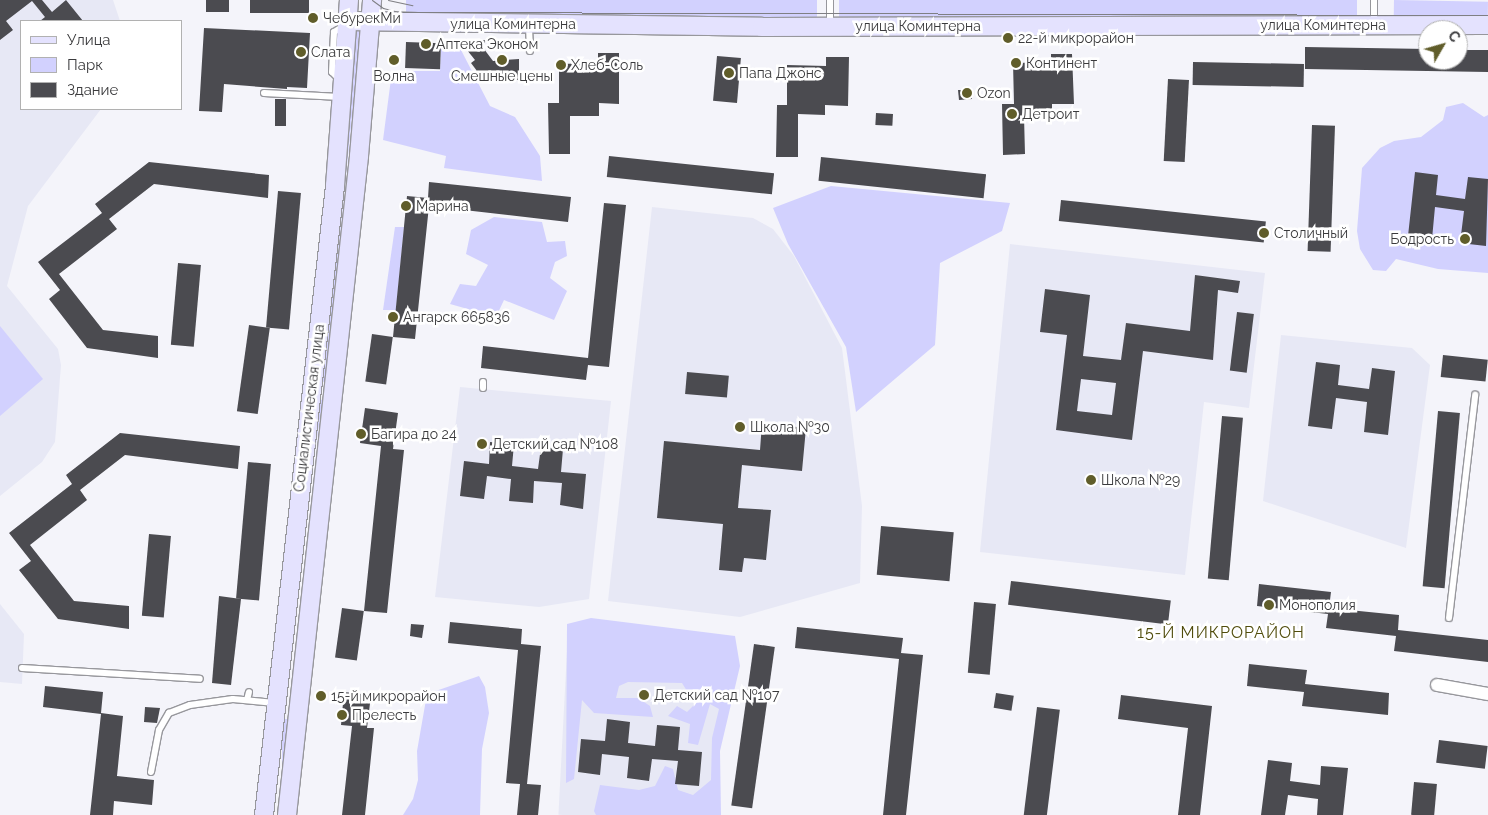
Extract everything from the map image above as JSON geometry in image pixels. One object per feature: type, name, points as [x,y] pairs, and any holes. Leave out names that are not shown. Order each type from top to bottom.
[{"type":"street","name":"Социалистическая улица","points":[[264,815],[275,703],[335,186],[349,0]]},
{"type":"street","name":"Социалистическая улица","points":[[287,815],[372,0]]},
{"type":"street","name":"улица Коминтерна","points":[[347,22],[830,26],[1488,25]]},
{"type":"street","points":[[1437,685],[1488,694]]},
{"type":"lane","points":[[830,0],[830,26]]},
{"type":"lane","points":[[1374,0],[1374,25]]},
{"type":"lane","points":[[529,24],[530,51]]},
{"type":"lane","points":[[264,94],[342,90]]},
{"type":"lane","points":[[1448,618],[1475,395]]},
{"type":"lane","points":[[22,668],[200,679]]},
{"type":"lane","points":[[247,700],[249,692]]},
{"type":"lane","points":[[151,772],[159,730],[169,713],[190,705],[247,700],[275,703]]},
{"type":"shaded area","points":[[0,0],[113,0],[120,20],[20,20],[20,110],[100,110],[28,206],[7,286],[58,349],[61,365],[55,442],[42,462],[0,496]]},
{"type":"shaded area","name":"Школа №30","points":[[652,207],[753,218],[773,229],[794,256],[842,348],[862,506],[860,583],[740,617],[608,601]]},
{"type":"shaded area","name":"Школа №29","points":[[1010,244],[1265,273],[1249,408],[1204,402],[1185,575],[980,552]]},
{"type":"shaded area","points":[[1281,335],[1412,348],[1430,365],[1406,548],[1263,501]]},
{"type":"shaded area","points":[[460,387],[611,401],[589,599],[539,607],[435,597]]},
{"type":"shaded area","points":[[0,604],[24,634],[22,684],[0,682]]},
{"type":"shaded area","name":"Детский сад №107","points":[[568,632],[726,640],[717,815],[558,815]]},
{"type":"green space","points":[[406,0],[817,0],[817,18],[406,18]]},
{"type":"green space","points":[[839,0],[1357,0],[1357,17],[839,17]]},
{"type":"green space","points":[[1394,0],[1488,2],[1488,21],[1394,19]]},
{"type":"green space","points":[[350,28],[361,28],[325,382],[318,381]]},
{"type":"green space","points":[[441,49],[461,50],[490,106],[515,117],[540,156],[542,181],[444,168],[446,156],[383,140],[392,71],[440,71]]},
{"type":"green space","points":[[1463,103],[1484,117],[1488,115],[1488,273],[1438,269],[1396,259],[1386,271],[1373,270],[1360,249],[1357,231],[1362,168],[1380,148],[1394,141],[1421,137],[1443,120],[1446,107]]},
{"type":"green space","points":[[831,186],[1010,203],[1002,231],[940,263],[935,345],[856,412],[846,347],[788,244],[773,208]]},
{"type":"green space","points":[[494,217],[542,222],[547,242],[565,241],[567,256],[555,262],[550,278],[567,291],[554,320],[504,300],[496,317],[450,304],[460,284],[476,286],[488,265],[466,254],[471,230]]},
{"type":"green space","points":[[395,227],[404,227],[396,310],[383,310]]},
{"type":"green space","points":[[0,326],[43,379],[0,416]]},
{"type":"green space","points":[[317,399],[323,400],[276,699],[270,698]]},
{"type":"green space","points":[[591,618],[735,636],[740,666],[720,751],[721,815],[596,815],[594,811],[600,785],[639,790],[655,786],[665,766],[673,769],[678,790],[693,795],[711,780],[712,738],[719,709],[710,704],[698,745],[688,743],[690,724],[668,716],[677,706],[687,712],[695,704],[682,683],[628,682],[619,686],[616,698],[638,698],[650,706],[653,717],[594,713],[582,700],[574,779],[566,783],[567,624]]},
{"type":"green space","points":[[479,676],[485,687],[489,713],[482,749],[480,815],[403,815],[413,799],[418,780],[417,751],[427,694]]},
{"type":"green space","points":[[282,719],[289,719],[289,815],[282,815]]},
{"type":"building","points":[[0,0],[42,0],[52,12],[66,0],[82,20],[41,20],[45,17],[32,1],[6,21],[13,30],[0,40]]},
{"type":"building","points":[[206,0],[229,0],[229,12],[206,12]]},
{"type":"building","points":[[250,0],[309,0],[309,13],[250,13]]},
{"type":"building","points":[[204,28],[310,33],[307,88],[287,87],[287,89],[224,84],[222,112],[199,111]]},
{"type":"building","points":[[459,40],[488,40],[481,45],[493,61],[519,59],[519,80],[483,79],[471,63],[475,60]]},
{"type":"building","points":[[406,42],[441,43],[440,69],[405,68]]},
{"type":"building","points":[[1305,47],[1418,49],[1418,70],[1468,70],[1468,50],[1488,50],[1488,72],[1305,69]]},
{"type":"building","points":[[598,53],[619,53],[619,104],[599,103],[599,116],[570,116],[570,154],[549,154],[548,103],[559,103],[559,64],[598,63]]},
{"type":"building","points":[[1051,54],[1072,54],[1074,104],[1052,104],[1052,116],[1024,116],[1025,154],[1003,155],[1002,104],[1014,104],[1013,63],[1051,62]]},
{"type":"building","points":[[717,56],[741,58],[737,103],[713,101]]},
{"type":"building","points":[[826,57],[849,57],[848,106],[825,105],[825,115],[798,114],[798,157],[776,157],[777,105],[787,105],[787,65],[826,66]]},
{"type":"building","points":[[1193,62],[1304,64],[1304,87],[1193,85]]},
{"type":"building","points":[[1168,79],[1189,80],[1185,162],[1164,161]]},
{"type":"building","points":[[958,90],[972,90],[972,99],[959,100]]},
{"type":"building","points":[[275,99],[286,99],[286,126],[275,126]]},
{"type":"building","points":[[876,113],[893,114],[892,126],[875,125]]},
{"type":"building","points":[[1312,125],[1335,126],[1331,252],[1308,251]]},
{"type":"building","points":[[609,156],[774,173],[772,194],[607,177]]},
{"type":"building","points":[[821,157],[986,174],[984,198],[818,181]]},
{"type":"building","points":[[149,162],[269,175],[268,198],[154,184],[109,219],[117,229],[59,274],[103,330],[158,336],[158,358],[87,348],[49,299],[60,290],[38,262],[102,213],[95,204]]},
{"type":"building","points":[[1415,172],[1438,175],[1436,195],[1465,199],[1468,177],[1488,179],[1486,246],[1460,243],[1464,211],[1435,207],[1432,239],[1408,236]]},
{"type":"building","points":[[429,182],[571,197],[568,222],[429,206],[415,339],[393,337],[407,196],[428,198]]},
{"type":"building","points":[[278,191],[301,193],[289,329],[266,327]]},
{"type":"building","points":[[1061,200],[1266,222],[1264,242],[1059,221]]},
{"type":"building","points":[[604,203],[626,205],[609,367],[588,365],[586,380],[481,368],[483,346],[588,358]]},
{"type":"building","points":[[178,263],[201,265],[194,347],[171,345]]},
{"type":"building","points":[[1195,275],[1240,281],[1238,293],[1218,290],[1213,360],[1143,351],[1132,440],[1056,430],[1067,335],[1040,332],[1045,289],[1090,295],[1083,356],[1121,360],[1126,323],[1190,331]],"holes":[[[1081,379],[1116,383],[1112,415],[1077,411]]]},
{"type":"building","points":[[1237,312],[1254,314],[1247,373],[1230,371]]},
{"type":"building","points":[[249,325],[270,328],[258,414],[237,411]]},
{"type":"building","points":[[372,334],[393,337],[386,384],[365,382]]},
{"type":"building","points":[[1443,355],[1488,360],[1485,382],[1441,377]]},
{"type":"building","points":[[1316,362],[1340,365],[1338,385],[1369,389],[1372,368],[1395,371],[1388,435],[1364,432],[1367,402],[1336,398],[1332,429],[1308,426]]},
{"type":"building","points":[[687,372],[729,376],[727,398],[685,394]]},
{"type":"building","points":[[365,408],[398,413],[393,449],[404,450],[387,613],[364,611],[381,446],[360,443]]},
{"type":"building","points":[[1438,411],[1460,413],[1445,588],[1423,586]]},
{"type":"building","points":[[1222,416],[1243,418],[1229,580],[1208,578]]},
{"type":"building","points":[[762,423],[806,428],[802,471],[742,465],[738,508],[771,510],[766,560],[744,558],[742,572],[719,570],[723,524],[657,518],[664,441],[760,450]]},
{"type":"building","points":[[120,433],[240,446],[238,469],[125,455],[80,490],[87,500],[30,545],[74,601],[129,606],[129,629],[58,619],[19,570],[31,561],[9,533],[72,484],[66,475]]},
{"type":"building","points":[[490,442],[514,444],[512,466],[538,469],[541,447],[563,449],[561,472],[586,474],[583,509],[560,505],[562,483],[534,481],[533,503],[509,501],[511,479],[487,476],[484,499],[460,496],[464,461],[489,464]]},
{"type":"building","points":[[248,462],[271,464],[259,600],[236,598]]},
{"type":"building","points":[[881,526],[954,532],[949,581],[877,575]]},
{"type":"building","points":[[149,534],[171,536],[164,618],[142,616]]},
{"type":"building","points":[[1011,581],[1171,601],[1168,624],[1008,605]]},
{"type":"building","points":[[1259,584],[1331,592],[1329,608],[1399,615],[1398,630],[1488,640],[1488,662],[1394,651],[1396,636],[1326,628],[1328,614],[1257,606]]},
{"type":"building","points":[[219,596],[241,599],[231,685],[212,683]]},
{"type":"building","points":[[974,602],[996,604],[990,675],[968,673]]},
{"type":"building","points":[[342,608],[364,611],[357,661],[335,658]]},
{"type":"building","points":[[450,622],[522,629],[521,644],[541,646],[527,784],[541,785],[538,815],[517,815],[520,784],[506,783],[518,650],[448,643]]},
{"type":"building","points":[[411,624],[424,625],[422,638],[410,636]]},
{"type":"building","points":[[797,627],[903,638],[901,653],[923,655],[906,815],[883,815],[899,659],[795,648]]},
{"type":"building","points":[[754,644],[775,647],[752,808],[731,805]]},
{"type":"building","points":[[1249,664],[1307,670],[1305,684],[1389,693],[1388,715],[1302,706],[1304,692],[1247,686]]},
{"type":"building","points":[[45,686],[103,692],[101,713],[123,716],[117,776],[154,780],[152,805],[114,801],[113,815],[90,815],[101,714],[43,707]]},
{"type":"building","points":[[344,692],[371,695],[367,728],[374,728],[365,815],[342,815],[352,726],[341,725]]},
{"type":"building","points":[[996,693],[1014,696],[1011,711],[994,708]]},
{"type":"building","points":[[1121,695],[1212,706],[1200,815],[1178,815],[1188,728],[1118,719]]},
{"type":"building","points":[[145,707],[160,708],[157,723],[144,722]]},
{"type":"building","points":[[1037,707],[1060,710],[1047,815],[1024,815]]},
{"type":"building","points":[[607,719],[630,722],[628,743],[655,746],[657,725],[680,727],[678,750],[702,752],[699,786],[675,784],[678,761],[652,759],[649,781],[627,778],[629,757],[602,754],[600,775],[578,772],[581,739],[605,741]]},
{"type":"building","points":[[1439,740],[1488,746],[1485,769],[1436,763]]},
{"type":"building","points":[[1268,760],[1292,763],[1290,781],[1320,785],[1321,766],[1348,768],[1343,815],[1317,815],[1318,799],[1288,795],[1285,815],[1261,815]]},
{"type":"building","points":[[1414,782],[1437,784],[1434,815],[1411,815]]},
{"type":"tram line","points":[[372,0],[383,8],[399,12],[1488,15]]},
{"type":"tram line","points":[[388,0],[412,5]]},
{"type":"place","name":"ЧебурекМи","points":[[313,18]]},
{"type":"place","name":"22-й микрорайон","points":[[1008,38]]},
{"type":"place","name":"Аптека Эконом","points":[[426,44]]},
{"type":"place","name":"Слата","points":[[301,52]]},
{"type":"place","name":"Волна","points":[[394,60]]},
{"type":"place","name":"Смешные цены","points":[[502,60]]},
{"type":"place","name":"Континент","points":[[1016,63]]},
{"type":"place","name":"Хлеб-Соль","points":[[561,65]]},
{"type":"place","name":"Папа Джонс","points":[[729,73]]},
{"type":"place","name":"Ozon","points":[[967,93]]},
{"type":"place","name":"Детроит","points":[[1012,114]]},
{"type":"place","name":"Марина","points":[[406,206]]},
{"type":"place","name":"Столичный","points":[[1264,233]]},
{"type":"place","name":"Бодрость","points":[[1465,239]]},
{"type":"place","name":"Ангарск 665836","points":[[393,317]]},
{"type":"place","name":"Школа №30","points":[[740,427]]},
{"type":"place","name":"Багира до 24","points":[[361,434]]},
{"type":"place","name":"Детский сад №108","points":[[482,444]]},
{"type":"place","name":"Школа №29","points":[[1091,480]]},
{"type":"place","name":"Монополия","points":[[1269,605]]},
{"type":"place","name":"Детский сад №107","points":[[644,695]]},
{"type":"place","name":"15-й микрорайон","points":[[321,696]]},
{"type":"place","name":"Прелесть","points":[[342,715]]},
{"type":"district","name":"15-Й МИКРОРАЙОН","points":[[1221,633]]}]
